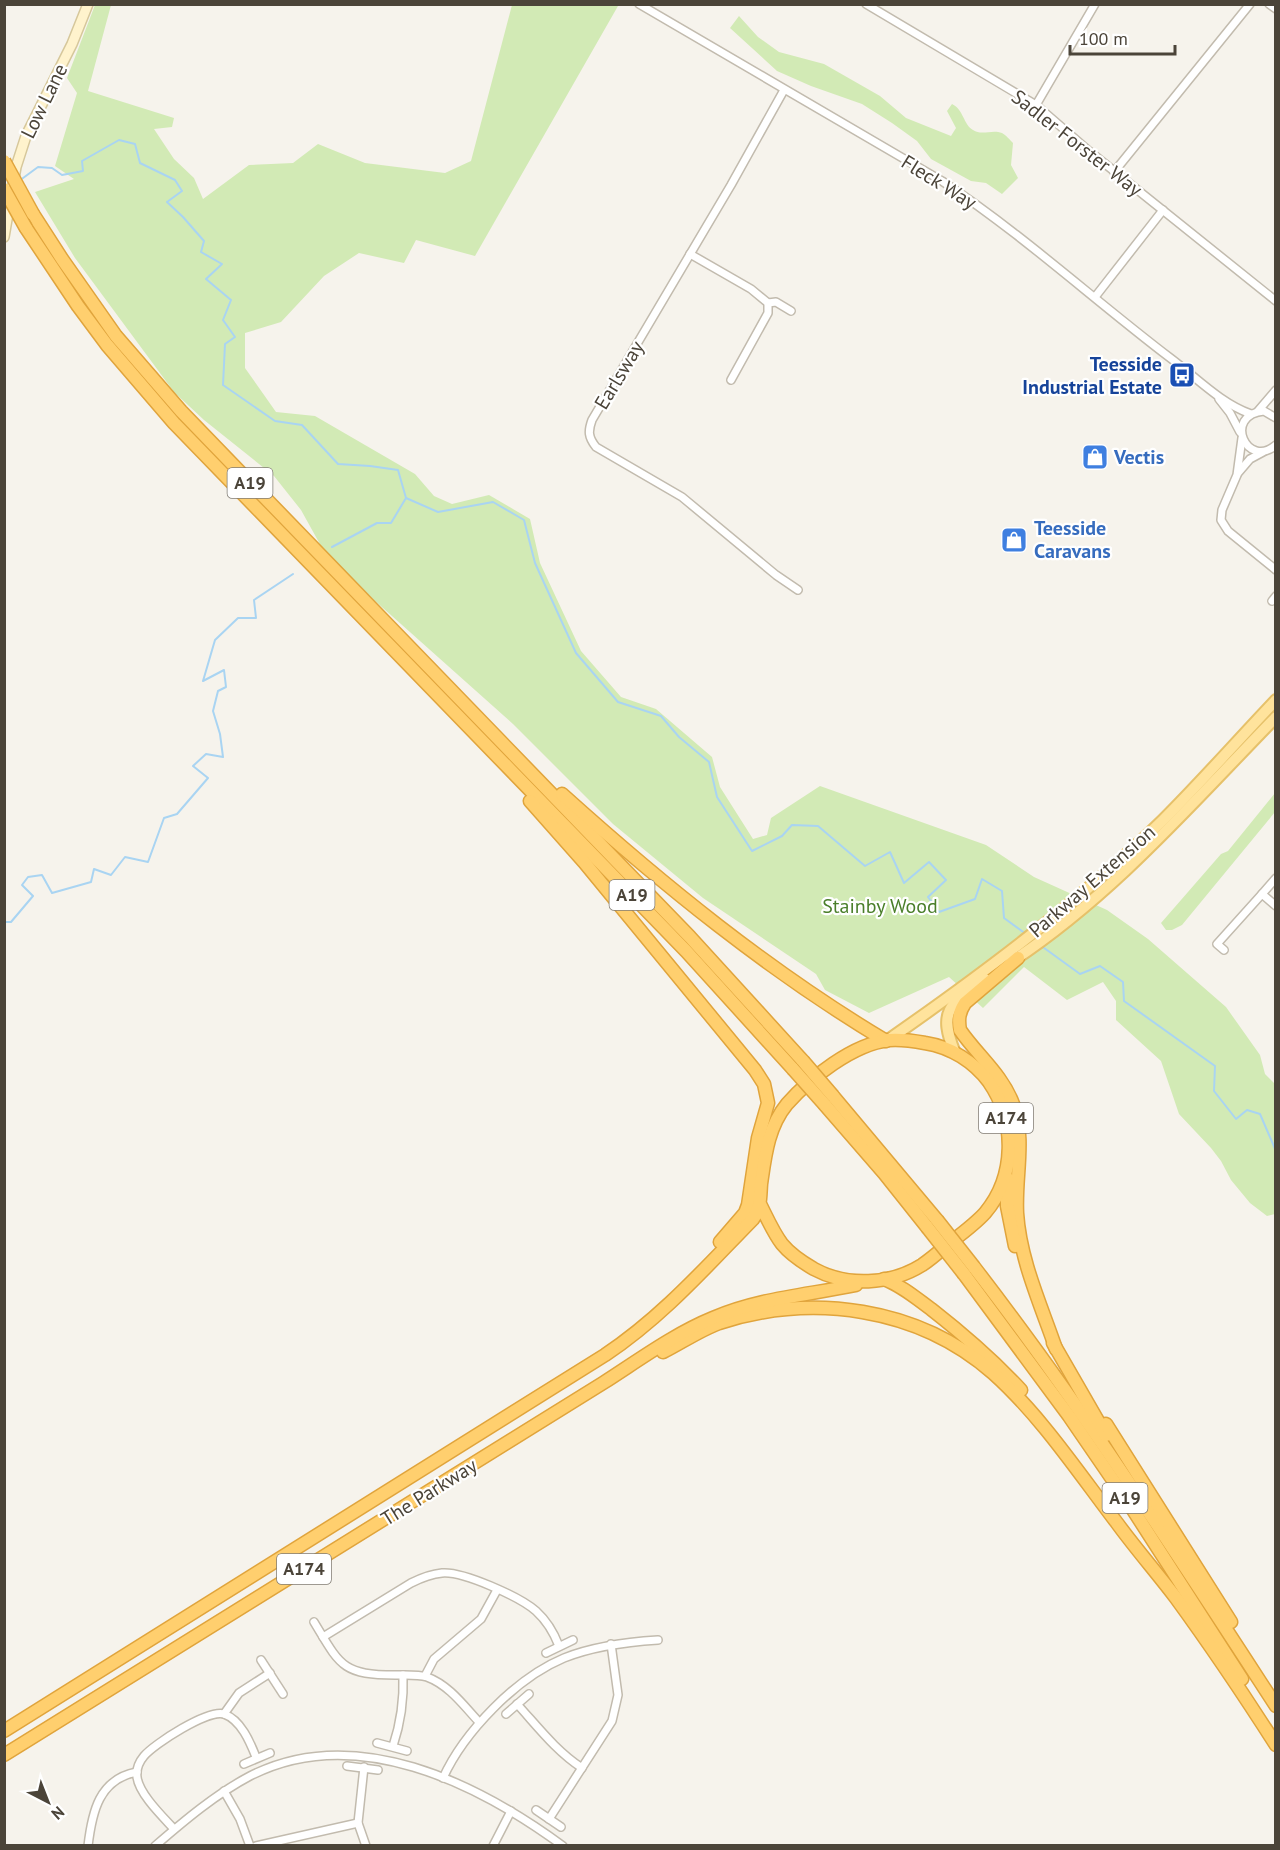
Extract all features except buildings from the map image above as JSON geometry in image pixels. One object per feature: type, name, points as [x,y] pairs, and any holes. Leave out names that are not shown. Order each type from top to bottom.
[{"type":"highway","name":"A19","points":[[4,161],[33,214],[116,336],[181,411],[690,937],[932,1223],[969,1271],[1076,1425],[1275,1730]]},
{"type":"highway","name":"A19","points":[[4,189],[26,228],[78,306],[107,345],[174,423],[798,1065]]},
{"type":"highway","points":[[468,726],[500,769],[591,870],[748,1061],[764,1084],[768,1104],[758,1137],[745,1213],[646,1325]]},
{"type":"highway","points":[[491,732],[624,849],[722,929],[805,988],[887,1040]]},
{"type":"highway","points":[[1017,953],[965,1003],[960,1010],[958,1020],[960,1030],[1007,1090],[1018,1121],[1020,1140],[1017,1213],[1021,1240],[1030,1274],[1056,1349]]},
{"type":"highway","name":"A174","points":[[887,1040],[926,1043],[969,1060],[996,1092],[1005,1113],[1009,1131],[1007,1168],[996,1198],[985,1213],[921,1266],[879,1280],[842,1280],[825,1275],[797,1258],[783,1245],[760,1203],[767,1145],[779,1114],[788,1102],[825,1069],[867,1046],[887,1040]]},
{"type":"highway","points":[[1007,1168],[1007,1206],[1016,1251],[1028,1287],[1056,1349],[1132,1476],[1147,1509]]},
{"type":"highway","points":[[752,1182],[760,1203]]},
{"type":"highway","name":"The Parkway","points":[[4,1731],[605,1355],[670,1305],[753,1219],[760,1203]]},
{"type":"highway","name":"A19","points":[[969,1271],[1032,1342],[1147,1509],[1275,1706]]},
{"type":"highway","points":[[879,1280],[896,1284],[918,1300],[976,1345],[1002,1370],[1052,1430],[1089,1486]]},
{"type":"highway","name":"The Parkway","points":[[4,1755],[669,1340],[715,1317],[773,1299],[879,1280]]},
{"type":"highway","points":[[603,1383],[717,1324],[779,1309],[807,1307],[863,1311],[900,1321],[930,1333],[964,1352],[991,1372],[1033,1416],[1209,1643],[1275,1745]]},
{"type":"highway","points":[[1090,1405],[1105,1423],[1275,1692]]},
{"type":"highway","points":[[4,1723],[69,1691]]},
{"type":"main road","name":"Low Lane","points":[[4,237],[16,167],[26,136],[62,67],[88,4]]},
{"type":"main road","name":"Parkway Extension","points":[[1058,921],[1162,821],[1275,700]]},
{"type":"main road","name":"Parkway Extension","points":[[955,1053],[947,1032],[947,1016],[957,1000],[1058,921],[1114,883],[1275,717]]},
{"type":"main road","name":"Parkway Extension","points":[[887,1040],[1017,953]]},
{"type":"street","name":"Fleck Way","points":[[639,4],[970,200],[1216,394],[1235,407],[1255,413],[1264,411],[1275,418]]},
{"type":"street","name":"Sadler Forster Way","points":[[866,4],[1036,105],[1114,172],[1275,301]]},
{"type":"street","points":[[1036,105],[1095,4]]},
{"type":"street","points":[[1114,172],[1250,4]]},
{"type":"street","points":[[1269,4],[1275,9]]},
{"type":"street","name":"Earlsway","points":[[784,90],[592,420],[589,436],[596,447],[682,497],[776,575],[798,590]]},
{"type":"street","points":[[1095,297],[1163,210]]},
{"type":"street","points":[[690,254],[751,289],[768,303],[776,302],[791,310]]},
{"type":"street","points":[[730,380],[768,313],[768,303]]},
{"type":"street","points":[[1237,475],[1244,421],[1255,413],[1275,390]]},
{"type":"street","name":"Fleck Way","points":[[1216,394],[1230,413],[1241,436]]},
{"type":"street","points":[[1241,436],[1250,448],[1271,450]]},
{"type":"street","points":[[1271,450],[1250,459],[1237,475],[1222,510],[1221,520],[1223,526],[1275,570]]},
{"type":"street","points":[[1224,950],[1217,944],[1275,878]]},
{"type":"street","points":[[1262,894],[1275,906]]},
{"type":"street","points":[[323,1637],[422,1577],[443,1573],[453,1574],[497,1590],[536,1611],[550,1627],[560,1646]]},
{"type":"street","points":[[425,1676],[434,1659],[478,1623],[490,1606],[497,1590]]},
{"type":"street","points":[[314,1622],[336,1656],[354,1671],[368,1675],[425,1676],[448,1690],[479,1722]]},
{"type":"street","points":[[546,1653],[573,1640]]},
{"type":"street","points":[[443,1778],[450,1762],[479,1722],[510,1694],[555,1662],[611,1644],[658,1640]]},
{"type":"street","points":[[549,1819],[602,1740],[612,1721],[618,1695],[611,1644]]},
{"type":"street","points":[[261,1660],[283,1694]]},
{"type":"street","points":[[224,1714],[238,1693],[270,1673]]},
{"type":"street","points":[[393,1746],[404,1700],[403,1676]]},
{"type":"street","points":[[506,1714],[529,1694]]},
{"type":"street","points":[[518,1704],[559,1749],[582,1768]]},
{"type":"street","points":[[174,1829],[141,1789],[137,1772],[139,1764],[147,1753],[191,1723],[205,1716],[221,1713],[232,1719],[244,1733],[256,1757]]},
{"type":"street","points":[[377,1743],[406,1751]]},
{"type":"street","points":[[244,1764],[270,1753]]},
{"type":"street","points":[[155,1845],[224,1791],[252,1775],[281,1763],[305,1757],[334,1754],[373,1757],[410,1766],[443,1778],[511,1811],[563,1845]]},
{"type":"street","points":[[346,1766],[378,1770]]},
{"type":"street","points":[[364,1767],[358,1823],[366,1845]]},
{"type":"street","points":[[88,1845],[94,1812],[102,1795],[119,1777],[137,1772]]},
{"type":"street","points":[[224,1791],[240,1819],[250,1845]]},
{"type":"street","points":[[536,1810],[561,1827]]},
{"type":"street","points":[[493,1845],[511,1811]]},
{"type":"street","points":[[256,1845],[358,1823]]},
{"type":"green space","name":"Stainby Wood","points":[[616,4],[618,6],[475,256],[416,240],[404,263],[359,253],[324,276],[281,322],[245,333],[245,368],[276,412],[315,416],[415,474],[434,496],[452,504],[489,495],[530,519],[540,563],[581,651],[621,697],[656,709],[712,757],[720,787],[753,839],[767,835],[771,818],[820,786],[986,845],[1034,877],[1107,910],[1148,939],[1226,1007],[1260,1055],[1265,1074],[1275,1084],[1275,1214],[1267,1216],[1250,1203],[1231,1180],[1211,1148],[1179,1114],[1161,1061],[1116,1020],[1116,1001],[1103,982],[1067,1000],[1024,967],[983,1008],[949,977],[869,1013],[825,990],[816,974],[703,898],[613,824],[513,724],[374,600],[335,561],[321,546],[301,510],[274,476],[204,420],[174,392],[75,258],[35,192],[74,179],[55,166],[77,93],[67,78],[95,5],[111,5],[88,91],[174,118],[172,127],[154,129],[174,159],[194,178],[203,199],[249,165],[293,163],[318,144],[365,163],[445,173],[471,161],[512,5]]},
{"type":"green space","points":[[739,16],[758,37],[779,52],[824,64],[880,96],[906,118],[951,136],[956,128],[947,111],[952,104],[976,132],[1002,133],[1013,143],[1011,165],[1018,178],[1002,194],[986,183],[971,181],[931,159],[917,141],[862,104],[777,71],[730,28]]},
{"type":"green space","points":[[1275,793],[1275,812],[1182,925],[1166,930],[1161,923],[1221,854],[1228,851]]},
{"type":"waterway","points":[[19,181],[38,167],[52,168],[62,175],[83,171],[82,161],[119,140],[135,144],[140,163],[175,180],[182,191],[167,202],[204,241],[201,252],[222,264],[206,279],[231,300],[223,320],[235,337],[225,344],[223,385],[275,421],[302,425],[338,464],[398,470],[406,498]]},
{"type":"waterway","points":[[406,498],[438,512],[493,502],[524,520],[535,563],[576,653],[618,702],[661,716],[679,737],[709,762],[717,797],[752,851],[782,836],[792,825],[818,826],[865,866],[890,852],[904,883],[929,862],[946,880],[928,897],[939,912],[975,899],[982,879],[1002,891],[1004,918],[1026,934]]},
{"type":"waterway","points":[[332,547],[377,523],[391,523],[406,498]]},
{"type":"waterway","points":[[4,922],[11,922],[33,896],[22,885],[28,877],[42,875],[52,893],[91,882],[94,869],[111,875],[125,857],[148,862],[164,818],[177,814],[208,778],[193,766],[206,754],[223,757],[220,734],[213,711],[218,691],[226,687],[224,670],[203,681],[215,640],[238,618],[256,618],[254,600],[293,574]]},
{"type":"waterway","points":[[1040,945],[1080,974],[1100,966],[1123,982],[1124,1001],[1215,1066],[1214,1091],[1236,1119],[1247,1110],[1260,1114],[1276,1151]]},
{"type":"place","name":"Teesside Industrial Estate","points":[[1182,375]]},
{"type":"place","name":"Vectis","points":[[1095,457]]},
{"type":"place","name":"Teesside Caravans","points":[[1014,540]]}]
